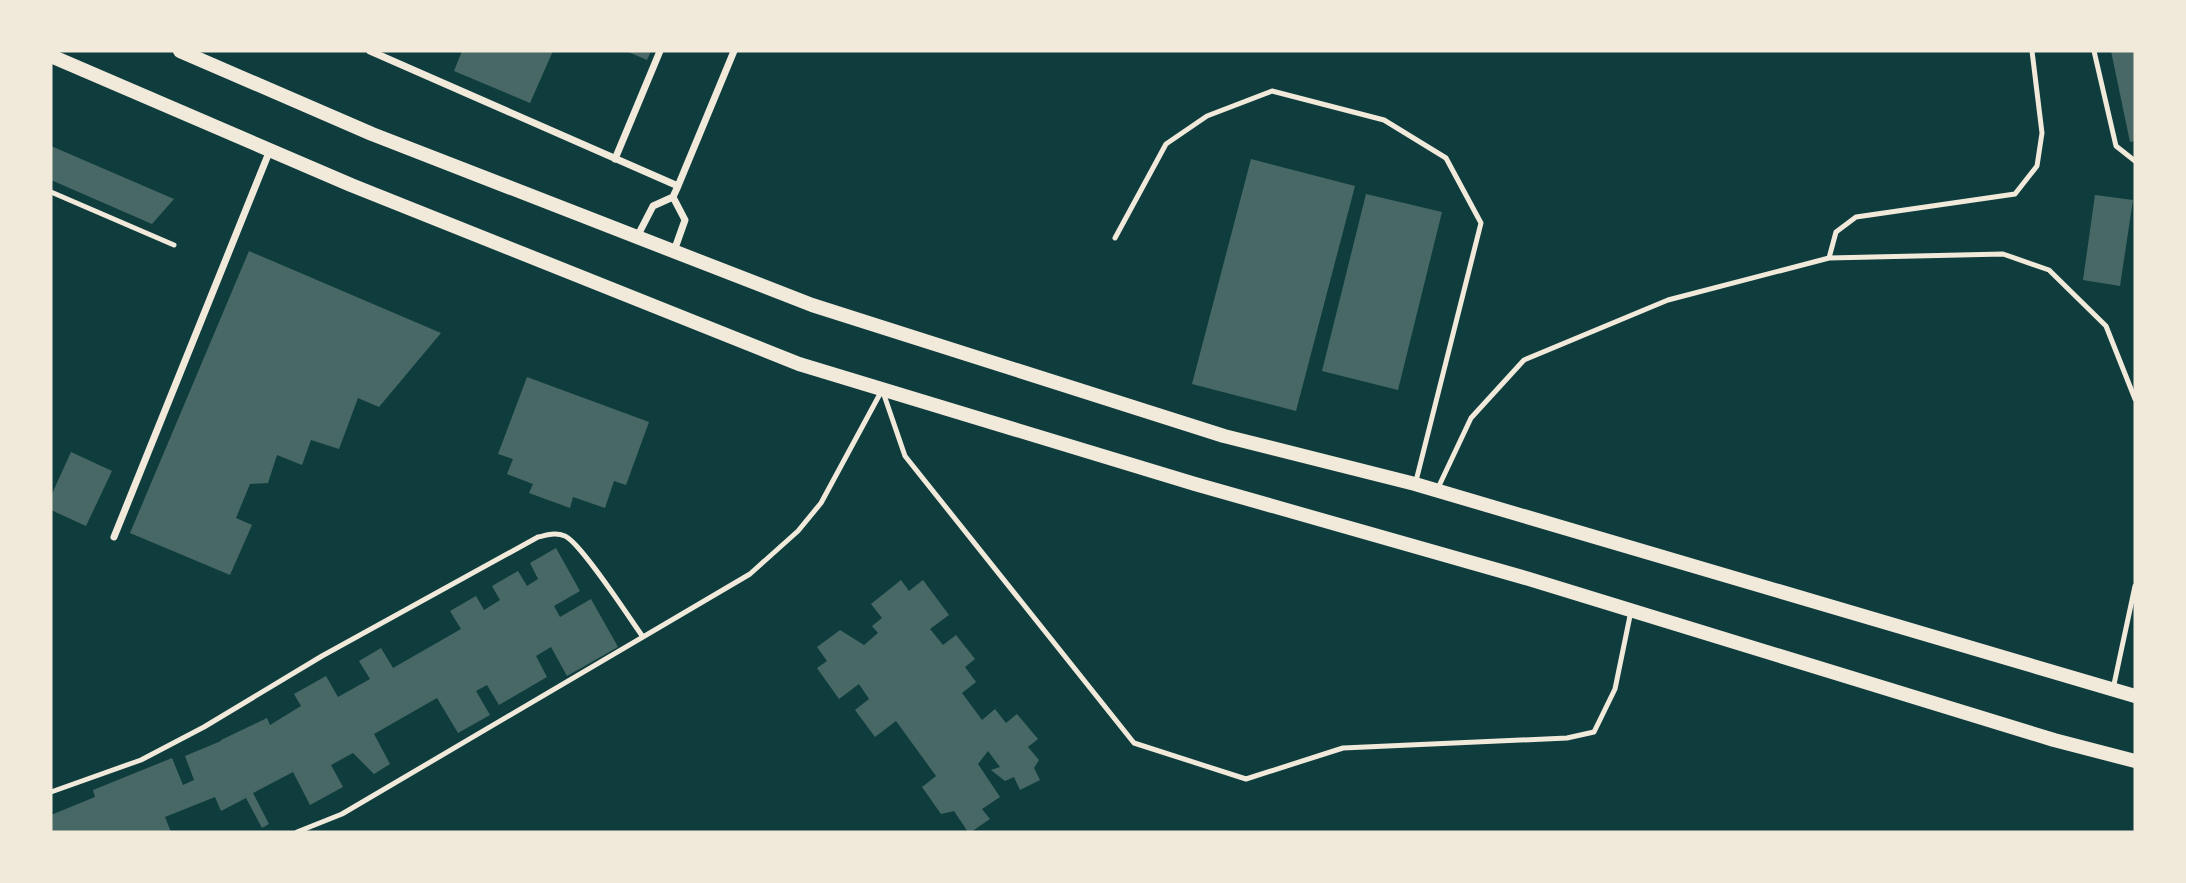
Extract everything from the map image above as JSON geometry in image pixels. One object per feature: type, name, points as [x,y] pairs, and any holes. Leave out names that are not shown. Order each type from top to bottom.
[{"type":"main road","points":[[180,51],[372,134],[812,305],[1224,436],[1415,484],[2135,696]]},
{"type":"main road","points":[[51,56],[351,185],[799,364],[1182,480],[1529,579],[2054,740],[2135,761]]},
{"type":"street","points":[[370,51],[678,186]]},
{"type":"street","points":[[615,159],[660,51]]},
{"type":"street","points":[[637,238],[653,205],[673,197],[734,51]]},
{"type":"street","points":[[114,537],[270,150]]},
{"type":"street","points":[[673,197],[685,220],[674,252]]},
{"type":"lane","points":[[1829,258],[1836,232],[1856,217],[2015,194],[2037,166],[2042,133],[2032,51]]},
{"type":"lane","points":[[2094,51],[2116,146],[2135,161]]},
{"type":"lane","points":[[1115,238],[1166,144],[1207,116],[1272,91],[1384,120],[1446,158],[1481,223],[1415,484]]},
{"type":"lane","points":[[51,192],[174,245]]},
{"type":"lane","points":[[1436,491],[1471,418],[1524,360],[1668,300],[1829,258],[2003,254],[2049,270],[2106,326],[2135,399]]},
{"type":"lane","points":[[883,389],[905,456],[1134,743],[1246,779],[1343,748],[1567,738],[1594,732],[1615,690],[1631,610]]},
{"type":"lane","points":[[297,832],[341,814],[750,574],[798,531],[828,492],[883,389]]},
{"type":"lane","points":[[51,792],[141,760],[204,727],[334,649],[538,537],[553,533],[567,537],[581,550],[643,637]]},
{"type":"lane","points":[[2112,689],[2135,586]]},
{"type":"building","points":[[462,51],[553,51],[530,103],[454,71]]},
{"type":"building","points":[[626,51],[651,51],[647,60]]},
{"type":"building","points":[[2111,51],[2135,51],[2135,141],[2130,142]]},
{"type":"building","points":[[51,146],[174,199],[152,224],[51,180]]},
{"type":"building","points":[[1251,159],[1355,186],[1296,411],[1192,384]]},
{"type":"building","points":[[1366,194],[1442,212],[1398,390],[1322,371]]},
{"type":"building","points":[[2095,195],[2133,200],[2120,286],[2083,280]]},
{"type":"building","points":[[249,251],[441,333],[379,407],[358,398],[339,449],[311,440],[302,465],[277,455],[268,483],[250,484],[236,518],[252,525],[230,575],[130,533]]},
{"type":"building","points":[[527,377],[649,422],[626,485],[614,481],[605,508],[573,497],[570,508],[529,493],[533,484],[507,474],[513,459],[498,454]]},
{"type":"building","points":[[71,452],[112,471],[86,526],[51,510],[51,496]]},
{"type":"building","points":[[556,548],[580,591],[554,606],[560,617],[591,599],[618,647],[567,676],[551,647],[536,656],[547,677],[499,705],[487,685],[476,691],[490,715],[458,733],[437,698],[374,734],[390,764],[374,774],[353,753],[331,765],[343,787],[310,805],[293,772],[253,793],[269,824],[262,828],[246,798],[221,811],[215,797],[165,817],[171,832],[51,832],[51,815],[95,797],[93,790],[172,758],[183,785],[194,780],[185,756],[267,718],[270,725],[301,706],[294,694],[326,676],[338,697],[370,679],[359,661],[381,648],[393,668],[461,629],[450,611],[476,596],[484,610],[500,600],[492,586],[518,571],[527,586],[538,579],[530,563]]},
{"type":"building","points":[[901,580],[909,591],[923,580],[949,615],[930,629],[943,645],[956,635],[975,659],[965,667],[976,682],[962,693],[982,720],[995,709],[1006,723],[1017,714],[1038,739],[1028,747],[1039,760],[1034,768],[1040,780],[1020,790],[1014,777],[1005,781],[991,770],[1000,767],[988,751],[978,764],[1000,797],[982,809],[990,819],[971,832],[968,832],[954,811],[941,814],[922,787],[936,776],[896,721],[875,737],[855,710],[869,699],[859,684],[839,699],[817,668],[827,661],[817,647],[840,630],[864,645],[878,633],[872,626],[882,618],[871,604]]}]
